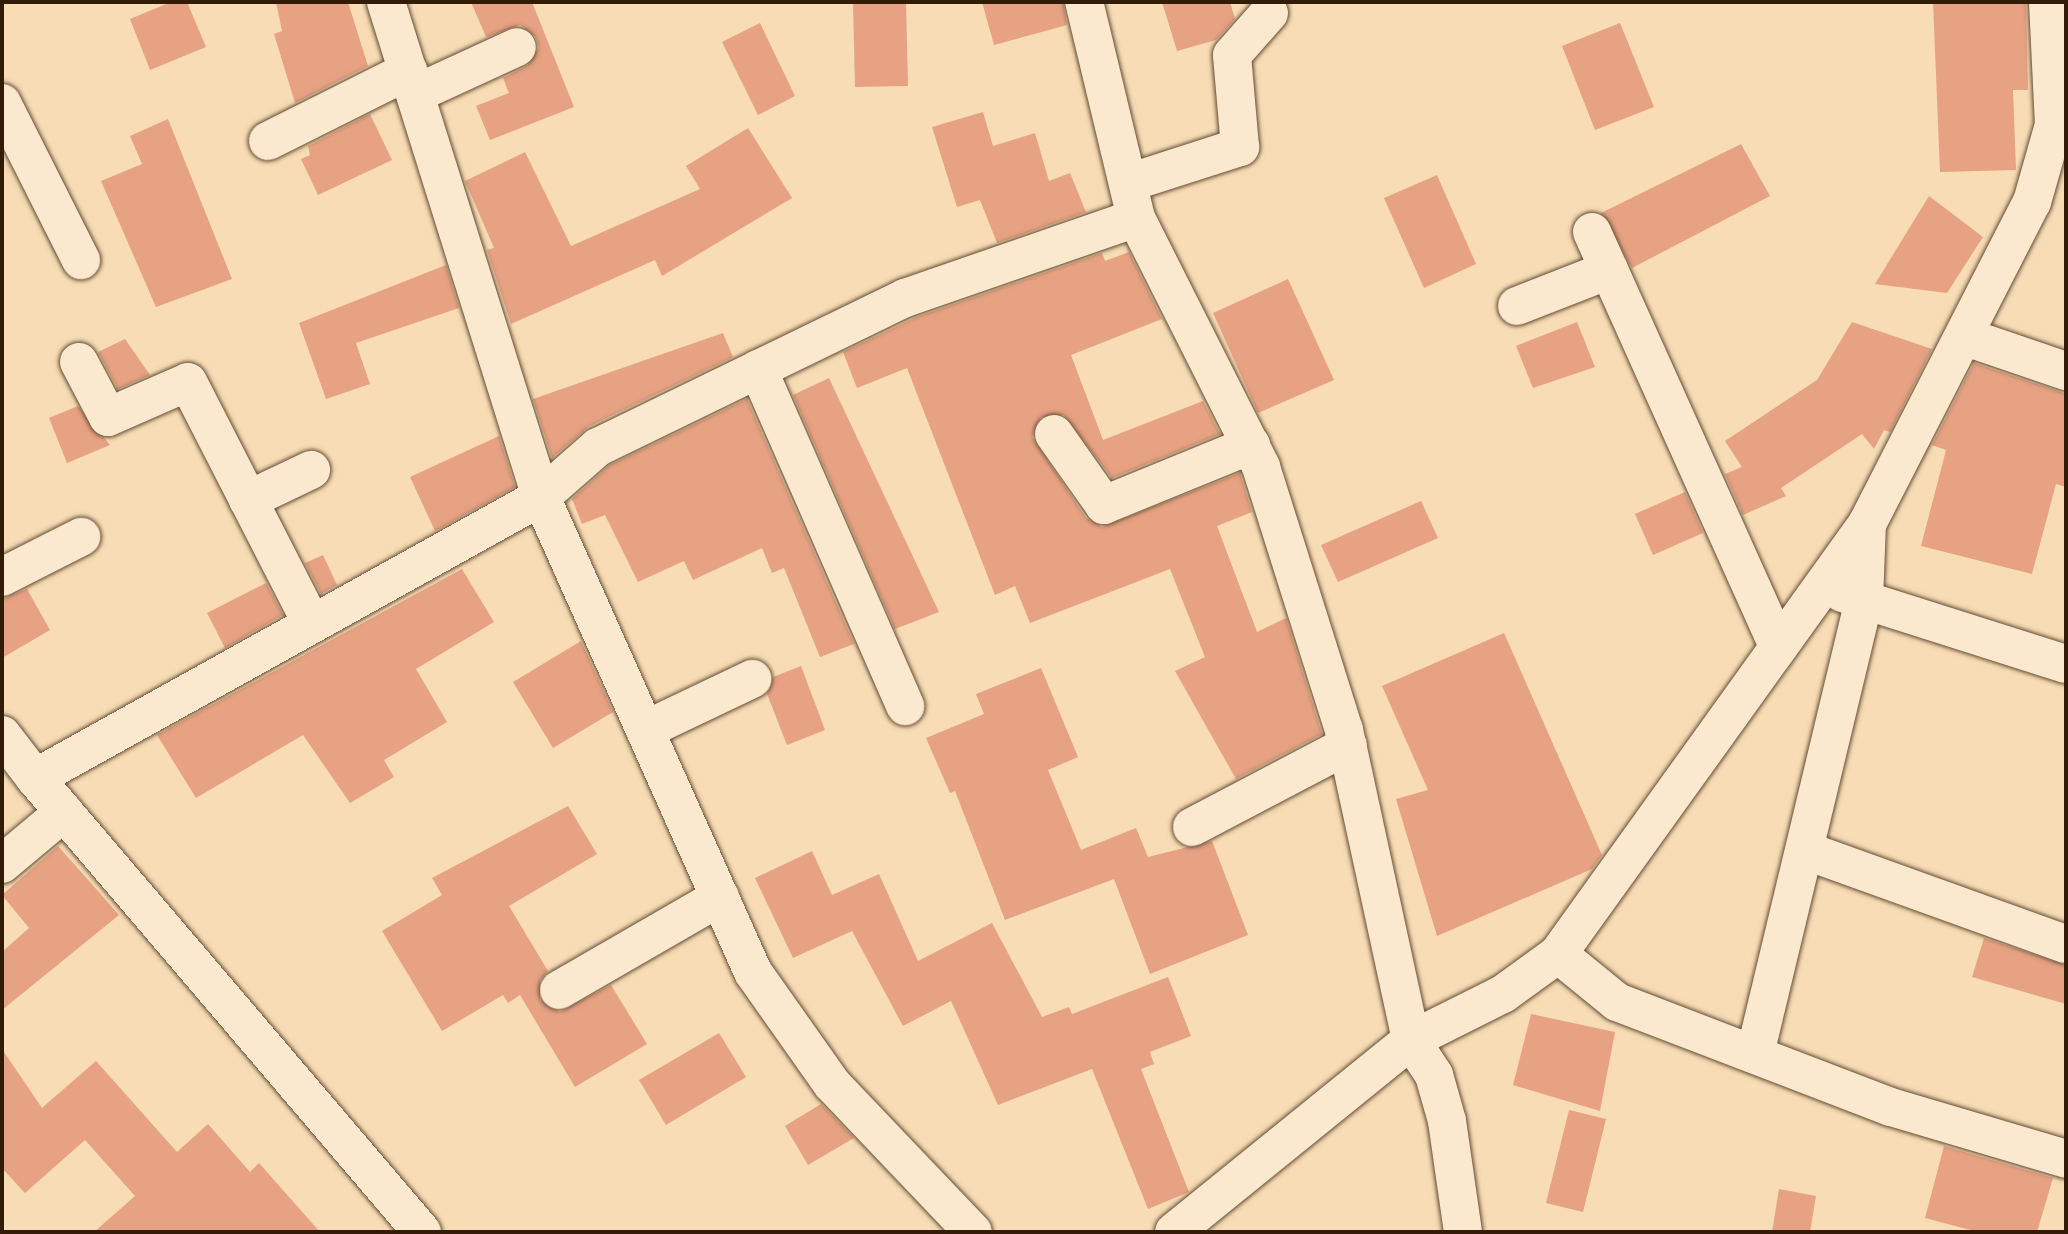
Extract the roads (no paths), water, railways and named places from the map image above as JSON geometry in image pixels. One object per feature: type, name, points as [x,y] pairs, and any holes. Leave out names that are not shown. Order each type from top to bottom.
[{"type":"street","points":[[386,2],[541,497],[754,972],[832,1084],[973,1232]]},
{"type":"street","points":[[1084,2],[1132,200],[1251,445],[1348,745],[1411,1040],[1434,1075],[1447,1121],[1463,1232]]},
{"type":"street","points":[[1174,1232],[1411,1040],[1503,994],[1558,954],[1867,524],[2028,213],[2060,127],[2048,2]]},
{"type":"street","points":[[35,778],[541,497],[598,447],[905,298],[1132,200],[1240,147],[1232,55],[1269,13]]},
{"type":"street","points":[[268,141],[412,83],[517,47]]},
{"type":"street","points":[[2,103],[81,260]]},
{"type":"street","points":[[1592,232],[1778,646]]},
{"type":"street","points":[[1517,306],[1609,270]]},
{"type":"street","points":[[1966,337],[2066,371]]},
{"type":"street","points":[[79,362],[108,417],[188,382],[312,624]]},
{"type":"street","points":[[758,369],[905,706]]},
{"type":"street","points":[[1054,434],[1104,505],[1251,445]]},
{"type":"street","points":[[248,500],[311,470]]},
{"type":"street","points":[[1755,1054],[1807,851],[1864,601],[1867,524]]},
{"type":"street","points":[[2,577],[81,537]]},
{"type":"street","points":[[1821,585],[2066,664]]},
{"type":"street","points":[[645,730],[752,679]]},
{"type":"street","points":[[2,735],[35,778],[422,1232]]},
{"type":"street","points":[[1192,827],[1348,745]]},
{"type":"street","points":[[2,864],[64,812]]},
{"type":"street","points":[[1807,851],[2066,944]]},
{"type":"street","points":[[559,990],[720,897]]},
{"type":"street","points":[[1558,954],[1617,1002],[1891,1107],[2066,1158]]}]
